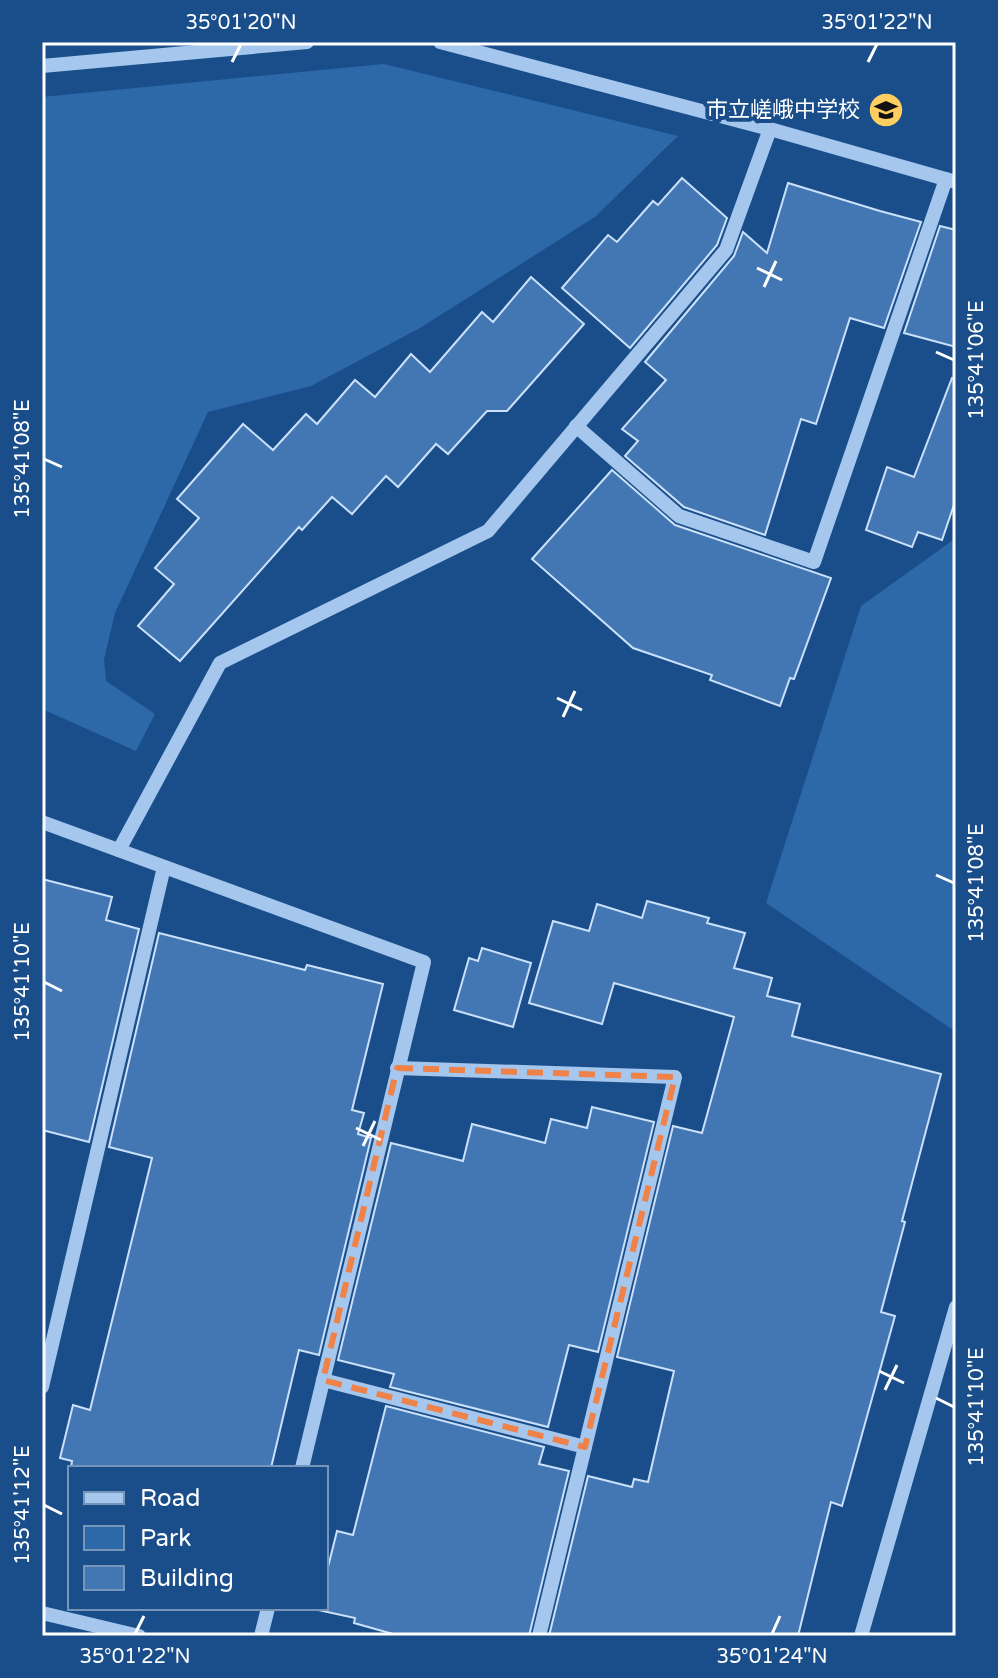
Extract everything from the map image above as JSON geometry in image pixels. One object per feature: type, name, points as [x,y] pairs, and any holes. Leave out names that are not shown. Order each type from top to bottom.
[{"type":"street","points":[[42,66],[307,42]]},
{"type":"street","points":[[440,42],[770,129],[951,181],[814,562],[679,516],[576,426]]},
{"type":"street","points":[[119,850],[220,663],[488,531],[726,250],[770,129]]},
{"type":"street","points":[[42,822],[424,962],[302,1466]]},
{"type":"street","points":[[42,1387],[164,867]]},
{"type":"street","points":[[397,1068],[675,1077],[539,1636]]},
{"type":"street","points":[[861,1636],[956,1307]]},
{"type":"street","points":[[323,1380],[585,1447]]},
{"type":"street","points":[[261,1636],[268,1610]]},
{"type":"street","points":[[42,1613],[139,1636]]},
{"type":"highlighted area","points":[[397,1068],[675,1077],[585,1447],[323,1380]]},
{"type":"green space","points":[[384,64],[678,136],[595,217],[420,328],[311,386],[208,412],[115,613],[104,659],[106,681],[155,714],[136,751],[42,709],[42,97]]},
{"type":"green space","points":[[956,538],[956,1032],[766,903],[861,606]]},
{"type":"building","points":[[682,178],[727,218],[717,245],[630,348],[562,288],[608,235],[617,242],[653,201],[658,205]]},
{"type":"building","points":[[788,183],[921,222],[884,328],[850,318],[816,424],[801,419],[765,535],[684,507],[625,456],[638,441],[622,429],[666,380],[645,362],[734,256],[743,232],[767,253]]},
{"type":"building","points":[[940,226],[956,230],[956,347],[904,333]]},
{"type":"building","points":[[531,277],[584,324],[507,411],[487,411],[448,454],[436,444],[398,487],[386,476],[352,514],[332,497],[302,530],[299,527],[180,661],[138,626],[174,584],[155,568],[199,518],[177,499],[243,424],[273,450],[306,414],[317,424],[355,380],[375,397],[411,354],[430,372],[482,312],[493,322]]},
{"type":"building","points":[[952,378],[956,379],[956,499],[942,540],[918,532],[912,547],[866,530],[887,467],[914,477]]},
{"type":"building","points":[[612,470],[675,525],[831,578],[794,679],[790,678],[780,706],[710,680],[712,675],[633,648],[532,559]]},
{"type":"building","points":[[42,879],[112,897],[106,920],[139,929],[89,1142],[42,1130]]},
{"type":"building","points":[[647,901],[709,918],[707,923],[745,933],[734,968],[772,978],[767,996],[800,1004],[792,1036],[941,1074],[881,1312],[895,1316],[842,1506],[831,1502],[798,1636],[549,1636],[588,1476],[632,1487],[634,1479],[648,1482],[674,1371],[617,1357],[673,1126],[702,1133],[734,1017],[614,983],[602,1024],[529,1003],[553,921],[589,931],[597,904],[642,918]]},
{"type":"building","points":[[159,933],[305,970],[307,965],[383,984],[352,1110],[364,1113],[358,1134],[371,1138],[319,1355],[299,1350],[271,1466],[71,1466],[72,1461],[60,1458],[73,1405],[90,1410],[152,1158],[109,1147]]},
{"type":"building","points":[[482,948],[531,963],[513,1027],[454,1010],[469,958],[478,961]]},
{"type":"building","points":[[592,1107],[654,1122],[598,1352],[569,1345],[548,1427],[390,1387],[394,1374],[338,1360],[391,1143],[463,1161],[472,1124],[545,1143],[551,1119],[587,1128]]},
{"type":"building","points":[[386,1406],[544,1447],[539,1464],[569,1471],[529,1636],[400,1636],[354,1623],[355,1618],[318,1610],[328,1610],[328,1567],[337,1531],[353,1535]]},
{"type":"place","name":"市立嵯峨中学校","points":[[886,110]]}]
